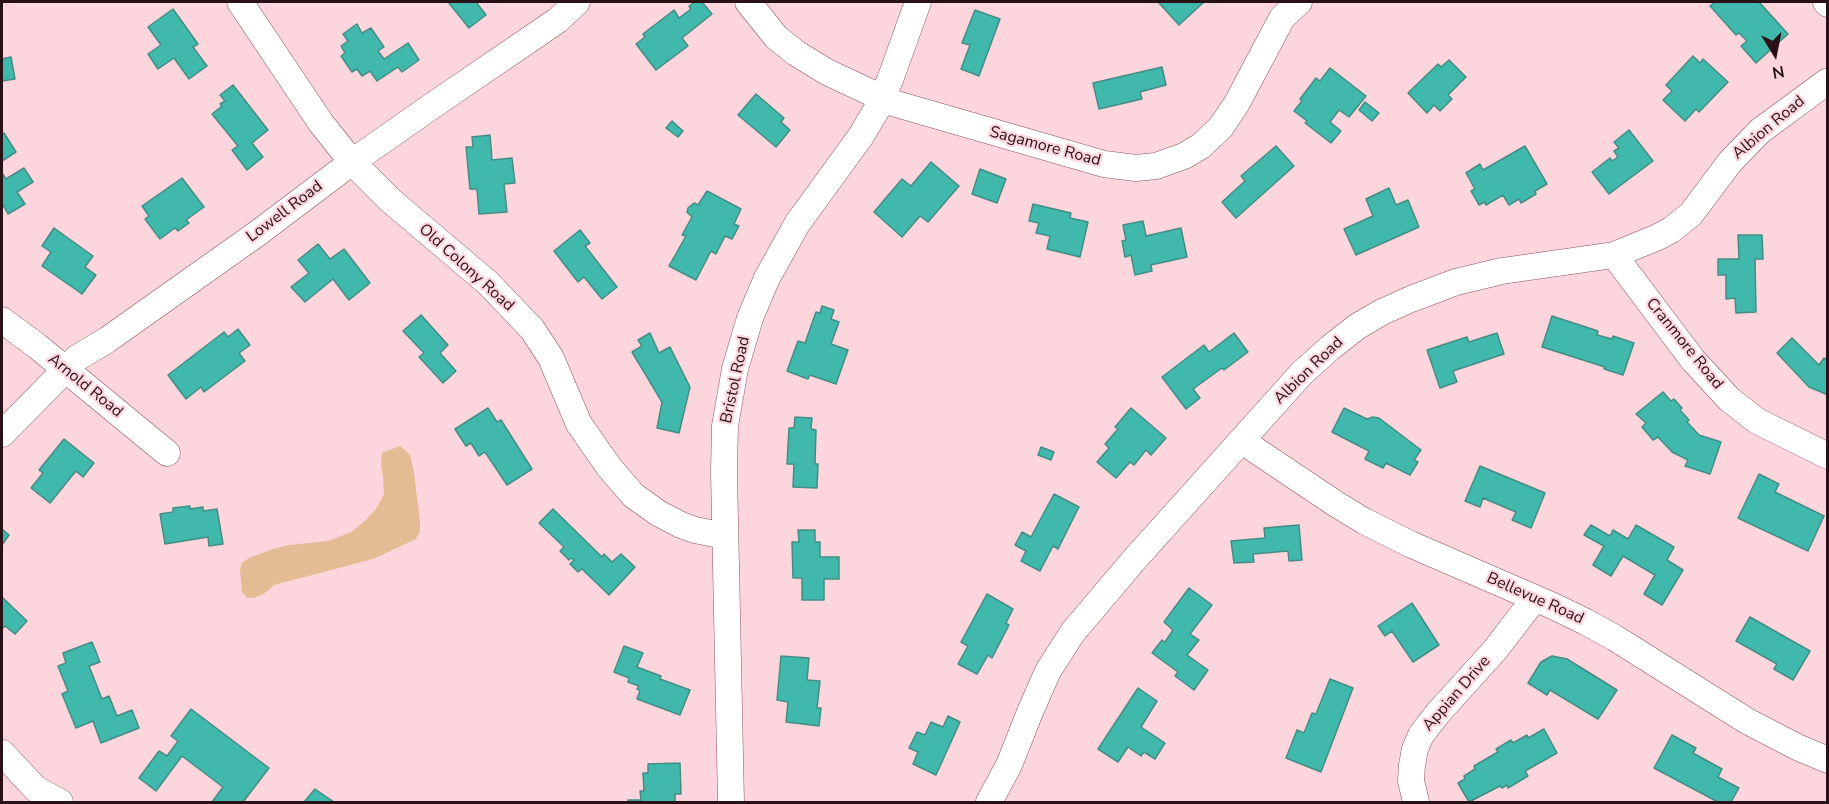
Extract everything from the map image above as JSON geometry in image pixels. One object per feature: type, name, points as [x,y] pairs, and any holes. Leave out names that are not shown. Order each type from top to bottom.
[{"type":"street","name":"Old Colony Road","points":[[240,2],[321,123],[352,162],[390,200],[488,283],[532,329],[551,358],[579,424],[609,467],[633,495],[658,513],[681,525],[724,536]]},
{"type":"street","name":"Lowell Road","points":[[2,434],[77,358],[107,340],[258,233],[352,162],[558,20],[577,2]]},
{"type":"street","name":"Sagamore Road","points":[[748,2],[776,37],[796,53],[827,72],[882,99],[917,112],[1104,164],[1136,168],[1156,166],[1175,160],[1208,140],[1221,127],[1242,94],[1282,18],[1299,2]]},
{"type":"street","name":"Bristol Road","points":[[731,802],[724,536],[725,426],[733,376],[750,318],[767,278],[789,237],[811,203],[861,136],[882,99],[918,2]]},
{"type":"street","name":"Albion Road","points":[[989,802],[1009,765],[1048,671],[1066,641],[1134,560],[1302,374],[1331,346],[1382,312],[1425,293],[1471,278],[1614,255],[1671,231],[1699,205],[1730,162],[1750,141],[1827,81]]},
{"type":"street","name":"Cranmore Road","points":[[1614,255],[1693,360],[1738,408],[1757,421],[1827,456]]},
{"type":"street","name":"Arnold Road","points":[[2,320],[167,453]]},
{"type":"street","name":"Bellevue Road","points":[[1242,441],[1364,520],[1426,551],[1535,598],[1601,630],[1767,732],[1827,760]]},
{"type":"street","name":"Appian Drive","points":[[1416,802],[1411,781],[1412,765],[1421,735],[1495,650],[1535,598]]},
{"type":"street","points":[[2,753],[36,789],[60,802]]},
{"type":"shaded area","points":[[400,446],[410,455],[414,472],[420,522],[420,532],[416,539],[373,559],[274,585],[265,593],[254,598],[247,598],[242,592],[240,569],[242,563],[249,558],[289,545],[328,541],[351,532],[366,520],[376,509],[384,494],[382,453]]},
{"type":"building","points":[[448,2],[476,2],[486,15],[469,28]]},
{"type":"building","points":[[695,2],[702,2],[712,14],[682,38],[688,46],[656,70],[636,44],[645,37],[643,34],[674,10],[679,18],[691,9],[689,6]]},
{"type":"building","points":[[1160,2],[1204,2],[1179,25]]},
{"type":"building","points":[[1715,2],[1759,2],[1788,34],[1756,63],[1741,46],[1747,41],[1739,33],[1736,35],[1710,6]]},
{"type":"building","points":[[173,9],[198,44],[193,47],[207,66],[189,79],[174,58],[158,69],[148,54],[161,45],[148,27]]},
{"type":"building","points":[[975,10],[1000,19],[979,76],[961,69],[970,45],[962,43]]},
{"type":"building","points":[[357,24],[362,33],[371,28],[384,47],[378,51],[384,59],[408,43],[419,60],[402,72],[398,67],[377,81],[370,71],[362,76],[357,69],[352,72],[341,56],[345,53],[341,46],[348,41],[343,34]]},
{"type":"building","points":[[1693,56],[1700,63],[1703,59],[1728,82],[1699,112],[1696,109],[1685,121],[1663,100],[1672,91],[1666,85]]},
{"type":"building","points":[[11,57],[15,79],[2,81],[2,59]]},
{"type":"building","points":[[1449,60],[1466,77],[1448,95],[1452,99],[1440,111],[1434,105],[1427,113],[1408,93],[1438,64],[1441,67]]},
{"type":"building","points":[[1162,67],[1166,85],[1140,92],[1142,99],[1099,109],[1093,83]]},
{"type":"building","points":[[1330,68],[1366,96],[1349,117],[1339,110],[1330,122],[1341,131],[1331,143],[1305,123],[1307,121],[1294,111],[1316,78],[1320,81]]},
{"type":"building","points":[[233,85],[268,130],[252,143],[263,157],[247,170],[232,150],[238,146],[212,114],[225,101],[220,95]]},
{"type":"building","points":[[756,94],[784,118],[781,122],[790,130],[776,147],[738,115]]},
{"type":"building","points":[[1365,102],[1379,113],[1372,121],[1359,110]]},
{"type":"building","points":[[672,121],[683,131],[678,137],[666,128]]},
{"type":"building","points":[[1629,130],[1653,161],[1609,194],[1592,172],[1610,158],[1612,161],[1618,157],[1614,151],[1619,148],[1614,142]]},
{"type":"building","points":[[4,133],[16,152],[2,161],[2,134]]},
{"type":"building","points":[[490,135],[492,160],[512,158],[515,183],[504,184],[507,212],[479,214],[477,189],[470,189],[466,147],[473,147],[472,137]]},
{"type":"building","points":[[1276,146],[1294,166],[1236,218],[1222,202],[1245,181],[1241,176]]},
{"type":"building","points":[[1525,146],[1547,184],[1521,203],[1519,199],[1509,205],[1503,195],[1486,205],[1485,202],[1479,205],[1471,191],[1475,189],[1466,173],[1480,164],[1483,170]]},
{"type":"building","points":[[931,162],[959,186],[928,222],[920,216],[902,237],[874,212],[902,179],[911,186]]},
{"type":"building","points":[[24,168],[33,182],[17,192],[25,204],[8,214],[2,203],[2,173],[6,179]]},
{"type":"building","points":[[980,169],[1006,179],[997,203],[972,194]]},
{"type":"building","points":[[182,178],[204,207],[186,220],[189,223],[178,231],[175,228],[160,239],[145,219],[149,216],[142,206]]},
{"type":"building","points":[[1389,188],[1396,205],[1408,200],[1419,227],[1356,255],[1344,229],[1373,216],[1366,199]]},
{"type":"building","points":[[707,191],[741,209],[734,224],[739,226],[732,239],[725,236],[716,254],[711,251],[696,280],[669,266],[686,236],[682,235],[692,217],[687,212],[688,208],[694,203],[698,205]]},
{"type":"building","points":[[1033,204],[1071,213],[1070,218],[1088,222],[1080,257],[1047,249],[1050,236],[1036,233],[1039,223],[1029,221]]},
{"type":"building","points":[[1143,221],[1146,236],[1181,228],[1187,257],[1151,265],[1152,271],[1135,275],[1131,255],[1125,257],[1122,241],[1126,240],[1123,225]]},
{"type":"building","points":[[54,228],[93,256],[85,267],[96,275],[82,294],[42,266],[51,252],[42,246]]},
{"type":"building","points":[[580,230],[590,243],[585,246],[617,287],[602,299],[584,277],[578,282],[554,251]]},
{"type":"building","points":[[1738,235],[1762,235],[1763,259],[1755,259],[1756,312],[1736,313],[1735,298],[1726,299],[1726,275],[1718,275],[1718,259],[1739,259]]},
{"type":"building","points":[[318,244],[330,259],[344,249],[370,283],[349,300],[333,279],[305,302],[291,287],[309,273],[298,260]]},
{"type":"building","points":[[822,306],[834,310],[831,319],[839,322],[831,344],[848,350],[836,384],[810,375],[808,379],[787,371],[798,341],[805,343],[816,312],[820,313]]},
{"type":"building","points":[[421,315],[448,345],[440,353],[456,371],[443,383],[419,357],[424,353],[403,331]]},
{"type":"building","points":[[1552,316],[1598,331],[1597,335],[1612,339],[1613,336],[1634,343],[1623,375],[1542,347]]},
{"type":"building","points":[[238,329],[250,345],[239,353],[245,361],[204,392],[201,387],[186,399],[168,375],[224,332],[228,337]]},
{"type":"building","points":[[650,333],[659,353],[670,347],[690,387],[679,433],[657,428],[662,402],[632,352],[642,346],[638,340]]},
{"type":"building","points":[[1234,333],[1248,352],[1193,389],[1200,398],[1186,409],[1162,377],[1204,345],[1209,352]]},
{"type":"building","points":[[1497,333],[1504,354],[1453,371],[1457,382],[1440,388],[1427,350],[1467,337],[1469,342]]},
{"type":"building","points":[[1792,338],[1819,365],[1824,358],[1828,360],[1828,395],[1809,387],[1777,353]]},
{"type":"building","points":[[1663,392],[1682,408],[1680,410],[1689,420],[1687,422],[1699,435],[1721,442],[1710,474],[1685,466],[1688,460],[1672,452],[1658,437],[1653,440],[1642,427],[1646,423],[1636,414]]},
{"type":"building","points":[[488,408],[497,422],[501,420],[532,469],[507,485],[485,452],[479,456],[471,443],[466,446],[455,429]]},
{"type":"building","points":[[1131,408],[1166,438],[1151,455],[1146,450],[1134,465],[1130,462],[1116,478],[1097,462],[1109,448],[1105,444],[1118,429],[1115,427]]},
{"type":"building","points":[[1344,408],[1367,419],[1379,418],[1421,450],[1414,460],[1418,462],[1410,475],[1386,463],[1383,468],[1365,459],[1369,451],[1332,432]]},
{"type":"building","points":[[795,417],[812,418],[811,429],[816,430],[817,488],[793,487],[794,464],[787,464],[789,428],[794,428]]},
{"type":"building","points":[[64,439],[94,463],[83,477],[76,471],[50,503],[31,488],[43,473],[39,470]]},
{"type":"building","points":[[1041,447],[1054,452],[1051,460],[1038,455]]},
{"type":"building","points":[[1480,466],[1545,493],[1531,528],[1512,520],[1516,512],[1483,498],[1480,507],[1465,501]]},
{"type":"building","points":[[1759,474],[1779,484],[1775,492],[1824,516],[1808,551],[1738,518]]},
{"type":"building","points":[[1054,494],[1079,507],[1058,549],[1053,546],[1040,571],[1021,561],[1026,551],[1015,545],[1022,532],[1031,537]]},
{"type":"building","points":[[190,506],[190,509],[203,507],[203,511],[217,509],[223,544],[209,546],[208,537],[165,544],[160,514],[173,512],[173,508]]},
{"type":"building","points":[[553,509],[602,557],[604,554],[612,562],[621,554],[635,567],[609,595],[582,569],[578,572],[570,564],[574,560],[571,558],[569,560],[560,551],[564,547],[539,523]]},
{"type":"building","points":[[1299,525],[1302,560],[1289,561],[1288,551],[1253,554],[1254,562],[1234,563],[1231,541],[1265,538],[1264,528]]},
{"type":"building","points":[[1591,525],[1610,536],[1613,530],[1628,539],[1636,525],[1674,547],[1667,560],[1683,570],[1662,605],[1644,594],[1655,575],[1623,556],[1611,576],[1593,565],[1604,546],[1584,535]]},
{"type":"building","points":[[2,529],[9,535],[2,545]]},
{"type":"building","points":[[798,530],[815,530],[815,542],[820,542],[820,557],[839,557],[839,579],[824,579],[824,600],[802,600],[802,578],[793,578],[792,542],[799,542]]},
{"type":"building","points":[[1189,588],[1212,605],[1190,634],[1199,640],[1187,655],[1208,670],[1194,690],[1175,676],[1178,672],[1152,653],[1162,640],[1165,642],[1173,630],[1164,622]]},
{"type":"building","points":[[987,594],[1013,609],[1006,623],[1009,625],[992,658],[988,655],[977,674],[958,664],[968,646],[961,642]]},
{"type":"building","points":[[2,597],[27,621],[15,634],[5,626],[2,629]]},
{"type":"building","points":[[1412,603],[1439,645],[1413,662],[1392,631],[1385,636],[1378,626]]},
{"type":"building","points":[[1750,617],[1810,651],[1793,680],[1774,669],[1777,664],[1736,641]]},
{"type":"building","points":[[92,642],[100,662],[89,666],[102,699],[109,696],[117,716],[132,710],[139,728],[101,743],[93,721],[76,728],[62,694],[68,691],[58,666],[66,663],[63,653]]},
{"type":"building","points":[[624,646],[643,653],[637,667],[661,676],[660,679],[690,690],[680,715],[637,699],[639,686],[628,682],[629,678],[614,672]]},
{"type":"building","points":[[781,656],[809,658],[807,680],[820,681],[817,708],[821,708],[819,726],[786,722],[788,702],[777,700]]},
{"type":"building","points":[[1552,656],[1567,659],[1617,690],[1598,719],[1550,690],[1547,695],[1528,683],[1541,662]]},
{"type":"building","points":[[1330,679],[1353,688],[1321,772],[1286,758],[1297,730],[1304,733],[1312,713],[1316,714]]},
{"type":"building","points":[[1138,688],[1157,701],[1141,727],[1165,743],[1155,759],[1144,752],[1141,756],[1128,747],[1118,762],[1098,749]]},
{"type":"building","points":[[191,709],[269,768],[243,802],[212,802],[223,787],[182,756],[156,791],[139,778],[159,751],[167,756],[178,741],[171,736]]},
{"type":"building","points":[[948,716],[960,722],[936,775],[913,764],[918,752],[909,748],[917,732],[925,735],[931,722],[943,727]]},
{"type":"building","points":[[1544,729],[1557,753],[1525,771],[1528,776],[1508,788],[1507,785],[1502,788],[1500,786],[1469,802],[1458,783],[1475,769],[1474,766],[1498,752],[1496,749],[1511,740],[1513,743],[1527,735],[1528,738]]},
{"type":"building","points":[[1672,735],[1696,748],[1693,753],[1722,769],[1718,777],[1739,788],[1731,802],[1718,802],[1654,768]]},
{"type":"building","points":[[680,763],[681,794],[675,794],[675,802],[628,802],[628,800],[641,800],[640,791],[644,791],[643,773],[648,773],[648,764]]},
{"type":"building","points":[[315,789],[334,802],[304,802]]}]
